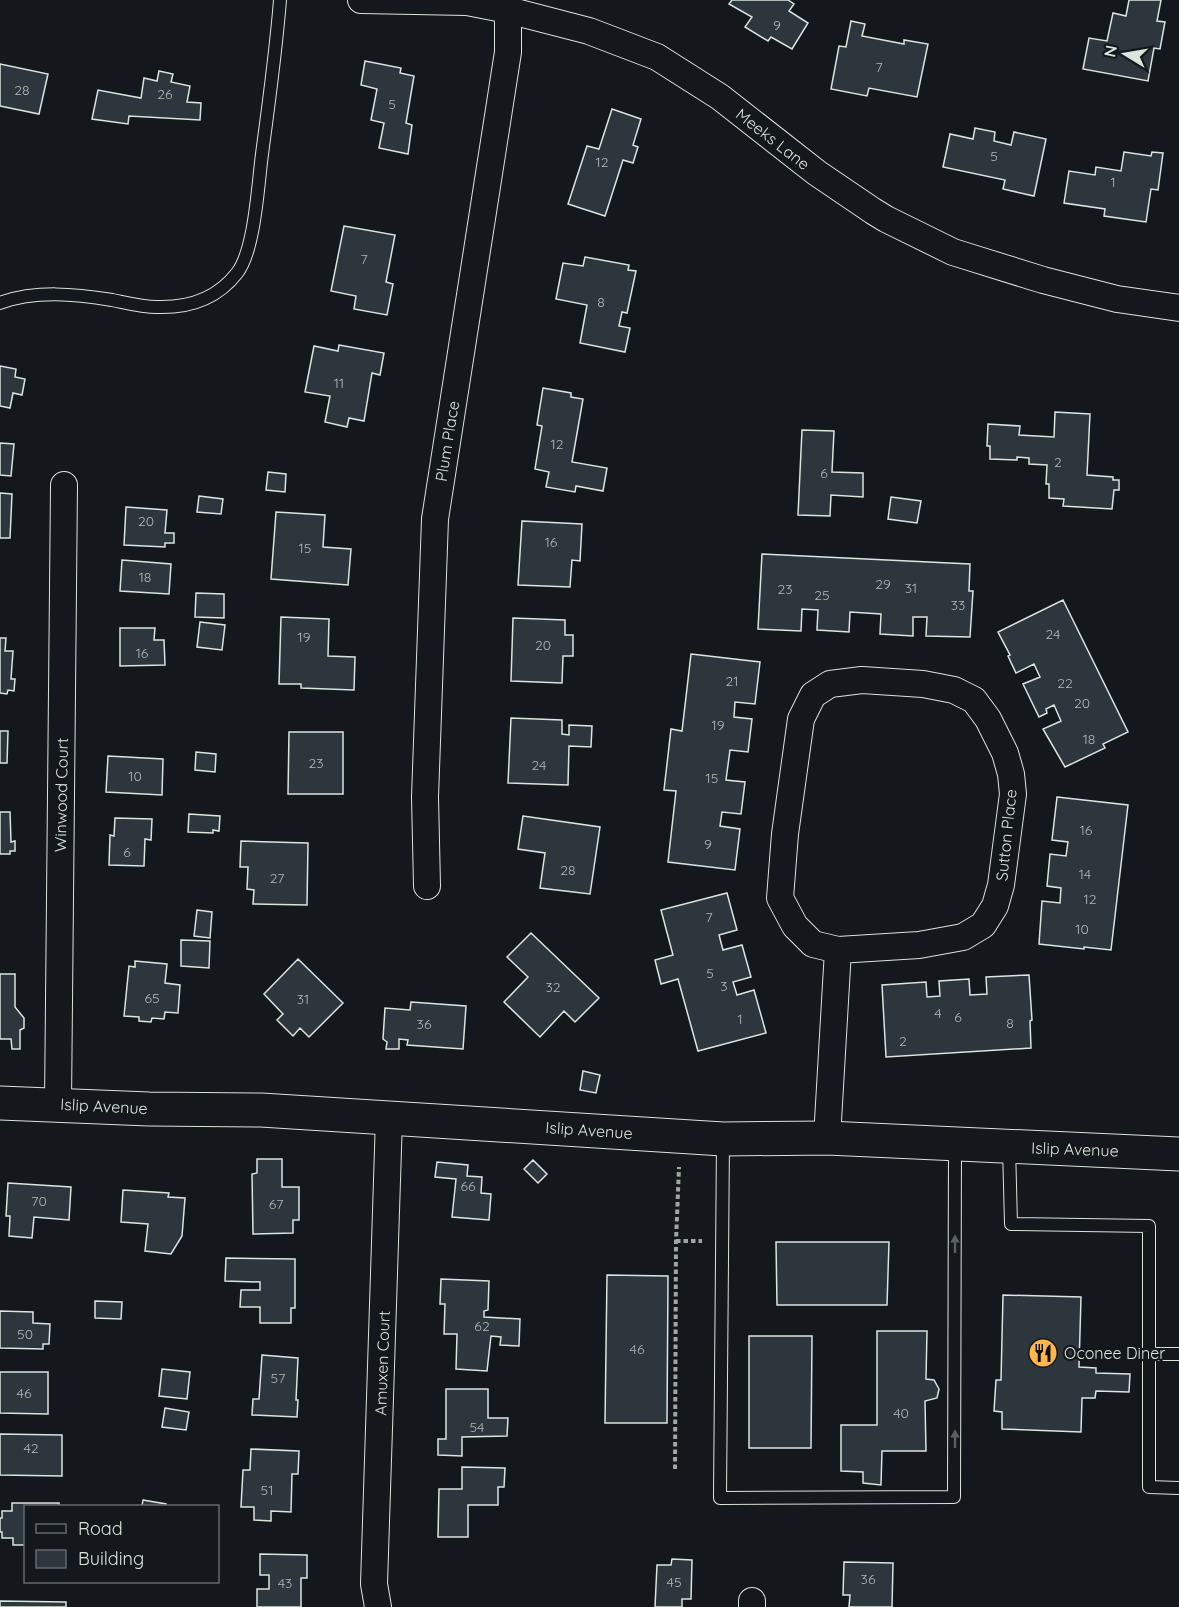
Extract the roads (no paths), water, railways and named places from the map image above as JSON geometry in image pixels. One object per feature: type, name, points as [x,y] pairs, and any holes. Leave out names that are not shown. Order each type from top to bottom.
[{"type":"main road","name":"Islip Avenue","points":[[0,1103],[261,1110],[723,1139],[827,1138],[1179,1154]]},
{"type":"street","name":"Meeks Lane","points":[[361,0],[508,5],[589,31],[657,57],[720,98],[817,173],[879,215],[953,252],[1043,280],[1117,299],[1179,308]]},
{"type":"street","name":"Plum Place","points":[[427,886],[424,797],[435,519],[508,52],[508,5]]},
{"type":"street","name":"Winwood Court","points":[[58,1104],[64,485]]},
{"type":"street","name":"Sutton Place","points":[[862,680],[923,684],[954,690],[974,700],[988,719],[1005,753],[1011,774],[1013,794],[1001,885],[995,906],[983,925],[963,937],[919,945],[838,950],[813,944],[795,926],[780,898],[785,834],[801,719],[813,695],[830,684],[862,680]]},
{"type":"street","points":[[827,1138],[838,950]]},
{"type":"street","name":"Amuxen Court","points":[[378,1607],[374,1584],[389,1118]]},
{"type":"lane","points":[[0,303],[16,297],[51,294],[155,307],[180,307],[202,301],[220,291],[238,272],[249,245],[257,197],[280,0]]},
{"type":"lane","points":[[723,1139],[720,1498],[954,1497],[955,1144]]},
{"type":"lane","points":[[1009,1146],[1011,1224],[1149,1226],[1149,1487],[1179,1488]]},
{"type":"lane","points":[[1149,1354],[1179,1354]]},
{"type":"place","name":"Oconee Diner","points":[[1043,1353]]}]
